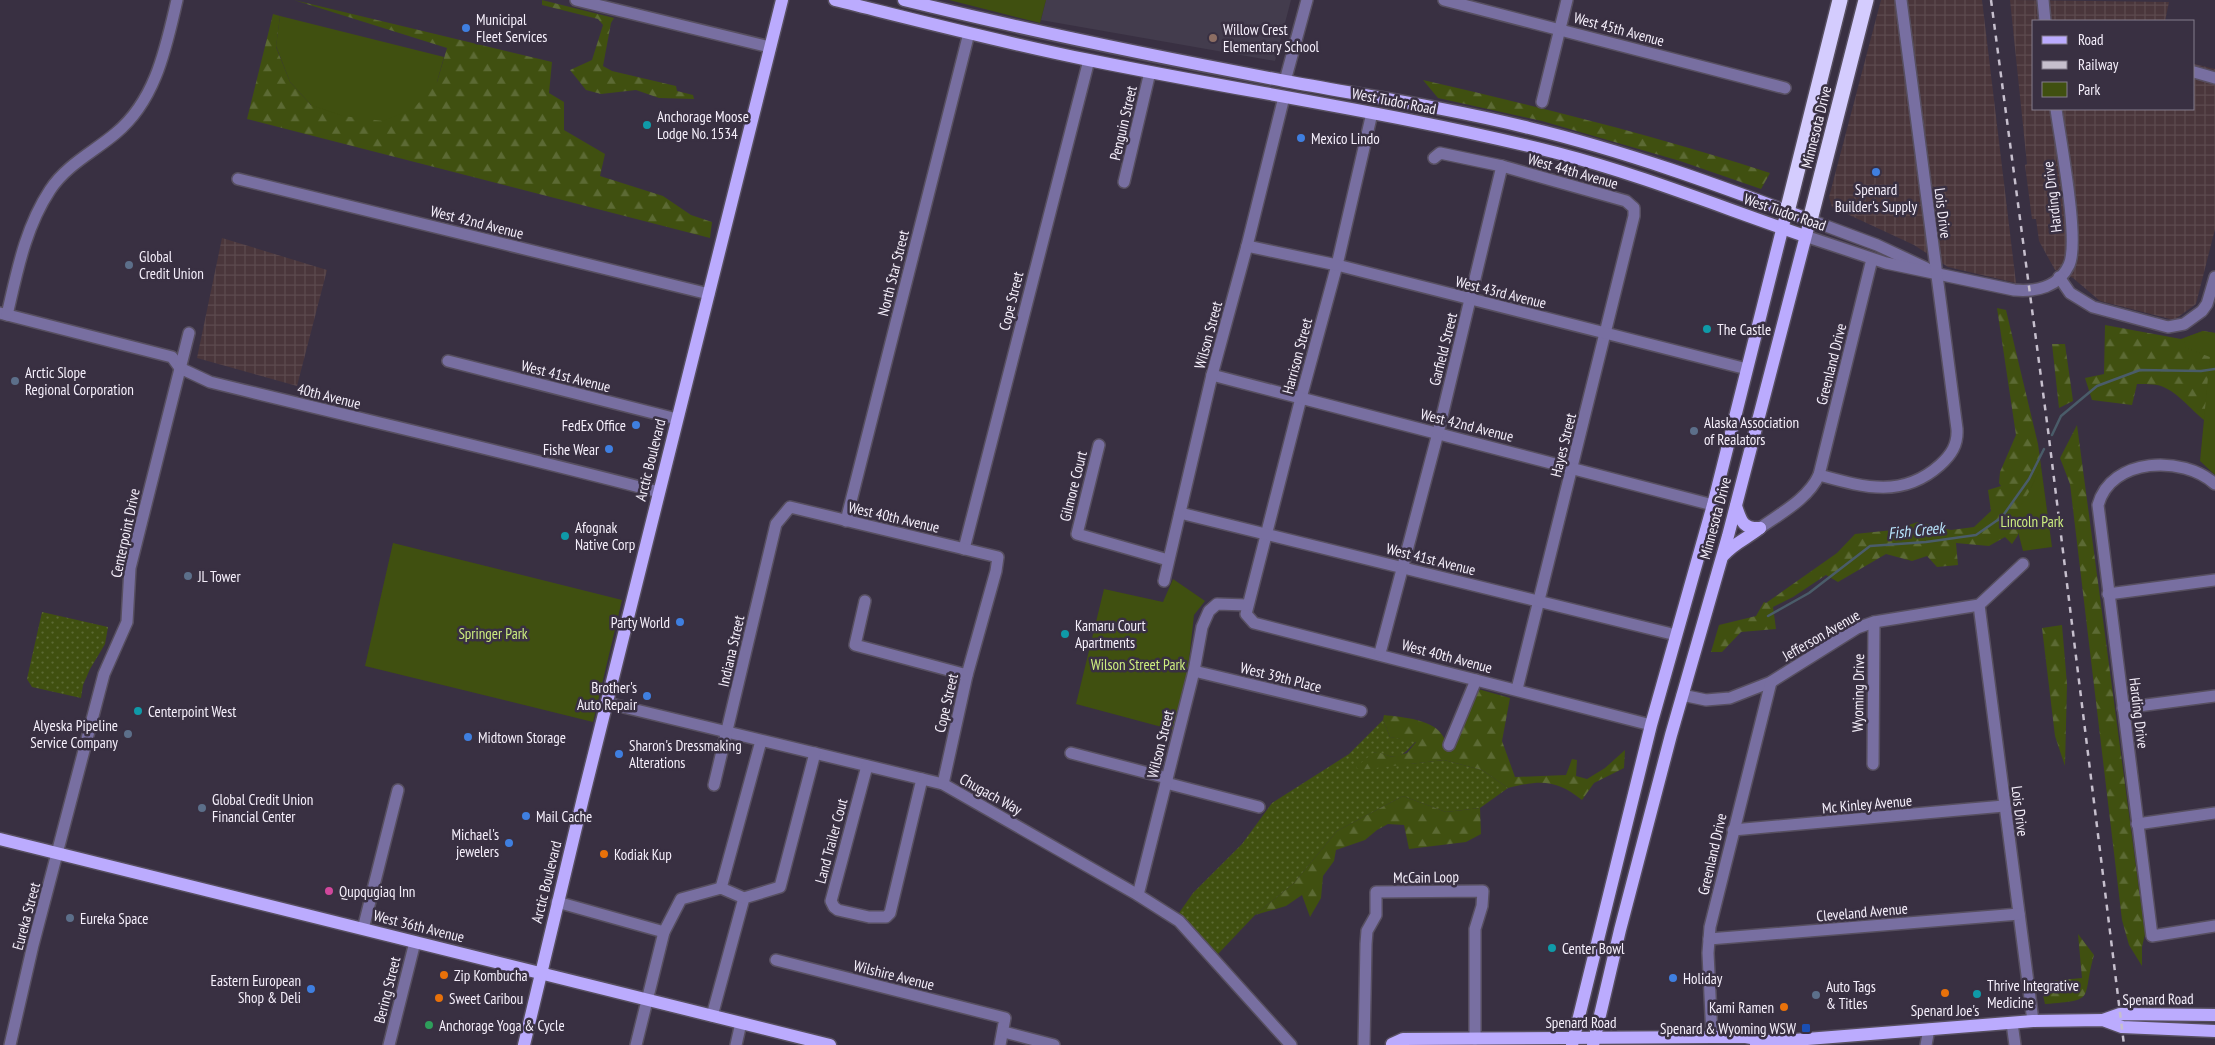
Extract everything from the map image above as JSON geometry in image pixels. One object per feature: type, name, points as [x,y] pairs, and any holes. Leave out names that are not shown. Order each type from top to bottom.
[{"type":"highway","name":"Minnesota Drive","points":[[1787,212],[1840,0]]},
{"type":"highway","name":"Minnesota Drive","points":[[1810,220],[1866,0]]},
{"type":"main road","name":"Arctic Boulevard","points":[[524,1045],[542,974],[557,902],[782,0]]},
{"type":"main road","name":"West Tudor Road","points":[[835,0],[1089,60],[1472,133],[1567,156],[1620,171],[1805,236]]},
{"type":"main road","name":"West Tudor Road","points":[[904,0],[1092,44],[1501,121],[1574,139],[1661,167],[1810,220]]},
{"type":"main road","points":[[1198,81],[1208,75],[1220,74],[1276,84],[1285,80]]},
{"type":"main road","points":[[1284,97],[1290,90],[1311,90],[1362,99],[1371,96]]},
{"type":"main road","name":"Minnesota Drive","points":[[1572,1042],[1651,725],[1714,505],[1787,212]]},
{"type":"main road","name":"Minnesota Drive","points":[[1594,1042],[1620,930],[1682,694],[1736,506],[1810,220]]},
{"type":"main road","points":[[1736,506],[1741,522],[1749,528],[1760,528]]},
{"type":"main road","points":[[1722,557],[1740,540],[1760,528]]},
{"type":"main road","name":"West 36th Avenue","points":[[0,839],[830,1045]]},
{"type":"main road","name":"Spenard Road","points":[[1385,1045],[1393,1045],[1403,1039],[1594,1042],[1712,1036],[1746,1037],[1786,1043],[2033,1021],[2103,1020],[2120,1014],[2215,1015]]},
{"type":"main road","name":"Spenard Road","points":[[2103,1020],[2122,1027],[2215,1031]]},
{"type":"main road","name":"Spenard Road","points":[[1756,1045],[1770,1042]]},
{"type":"street","points":[[3,314],[24,244],[37,212],[51,188],[68,170],[118,132],[133,115],[158,71],[166,49],[177,0]]},
{"type":"street","points":[[576,0],[770,46]]},
{"type":"street","points":[[1285,80],[1307,0]]},
{"type":"street","name":"West 45th Avenue","points":[[1444,0],[1785,88]]},
{"type":"street","points":[[1542,102],[1567,0]]},
{"type":"street","name":"Lois Drive","points":[[1819,475],[1869,487],[1899,487],[1924,476],[1947,459],[1957,443],[1957,429],[1901,0]]},
{"type":"street","points":[[2043,0],[2045,20]]},
{"type":"street","name":"North Star Street","points":[[846,521],[969,33]]},
{"type":"street","name":"Cope Street","points":[[964,549],[1089,60]]},
{"type":"street","name":"Penguin Street","points":[[1124,182],[1150,72]]},
{"type":"street","points":[[2195,72],[2215,78]]},
{"type":"street","name":"Wilson Street","points":[[1164,581],[1212,375],[1247,246],[1284,97]]},
{"type":"street","name":"Harding Drive","points":[[2056,110],[2072,227],[2072,249],[2069,265],[2059,277]]},
{"type":"street","name":"Harrison Street","points":[[1247,605],[1338,265],[1372,114]]},
{"type":"street","name":"West 44th Avenue","points":[[1434,158],[1440,153],[1502,166],[1626,201],[1634,208]]},
{"type":"street","name":"Garfield Street","points":[[1380,653],[1438,433],[1502,166]]},
{"type":"street","name":"West 42nd Avenue","points":[[238,179],[709,294]]},
{"type":"street","name":"Hayes Street","points":[[1517,689],[1573,468],[1634,216],[1634,208]]},
{"type":"street","name":"West Tudor Road","points":[[1810,220],[1909,258],[1936,274]]},
{"type":"street","name":"West Tudor Road","points":[[1805,236],[1872,259],[1936,274],[2030,292],[2049,286],[2059,277]]},
{"type":"street","name":"West 43rd Avenue","points":[[1247,246],[1338,265],[1747,370]]},
{"type":"street","name":"Greenland Drive","points":[[1760,528],[1805,496],[1814,486],[1819,475],[1872,259]]},
{"type":"street","points":[[2059,277],[2070,293],[2093,308],[2168,327],[2184,324],[2192,320],[2207,304],[2215,277]]},
{"type":"street","name":"40th Avenue","points":[[3,314],[172,357],[180,368],[210,382],[406,431],[504,452],[659,492]]},
{"type":"street","name":"Centerpoint Drive","points":[[59,853],[104,674],[128,622],[130,568],[190,333]]},
{"type":"street","name":"West 41st Avenue","points":[[448,362],[678,419]]},
{"type":"street","name":"West 42nd Avenue","points":[[1212,375],[1714,505]]},
{"type":"street","name":"Gilmore Court","points":[[1099,445],[1076,534],[1168,560]]},
{"type":"street","name":"Harding Drive","points":[[2215,484],[2192,470],[2175,465],[2155,465],[2139,468],[2121,476],[2108,485],[2101,495],[2098,505],[2152,936],[2215,926]]},
{"type":"street","name":"West 40th Avenue","points":[[776,524],[790,507],[998,557],[996,571]]},
{"type":"street","name":"West 41st Avenue","points":[[1180,513],[1676,635]]},
{"type":"street","name":"Indiana Street","points":[[714,784],[728,733],[776,524]]},
{"type":"street","points":[[1979,605],[2023,564]]},
{"type":"street","name":"Cope Street","points":[[943,784],[968,675],[996,571]]},
{"type":"street","points":[[2108,594],[2215,580]]},
{"type":"street","points":[[865,601],[855,645],[968,675]]},
{"type":"street","name":"Wilson Street","points":[[1138,895],[1194,671],[1202,627],[1208,611],[1217,604],[1247,605]]},
{"type":"street","name":"West 40th Avenue","points":[[1247,605],[1246,614],[1254,623],[1380,653],[1651,725]]},
{"type":"street","name":"Lois Drive","points":[[1979,605],[2033,1021]]},
{"type":"street","name":"Jefferson Avenue","points":[[1682,694],[1717,700],[1730,698],[1771,682],[1857,628],[1874,622],[1979,605]]},
{"type":"street","name":"Wyoming Drive","points":[[1872,764],[1874,622]]},
{"type":"street","name":"West 39th Place","points":[[1194,671],[1360,711]]},
{"type":"street","points":[[1449,745],[1476,680]]},
{"type":"street","name":"Greenland Drive","points":[[1712,1036],[1708,939],[1733,830],[1771,682]]},
{"type":"street","points":[[2123,708],[2215,696]]},
{"type":"street","name":"Chugach Way","points":[[607,703],[943,784],[1138,895],[1179,921],[1291,1045]]},
{"type":"street","points":[[721,888],[761,741]]},
{"type":"street","points":[[636,1045],[664,932],[681,899],[721,888],[744,898],[780,887],[815,753]]},
{"type":"street","points":[[1070,753],[1259,807]]},
{"type":"street","name":"Land Trailer Cout","points":[[867,766],[831,901],[838,910],[869,917],[886,918],[890,913],[922,779]]},
{"type":"street","points":[[363,929],[398,790]]},
{"type":"street","name":"Mc Kinley Avenue","points":[[1733,830],[2004,806]]},
{"type":"street","points":[[2137,824],[2215,813]]},
{"type":"street","name":"Eureka Street","points":[[10,1045],[59,853]]},
{"type":"street","name":"McCain Loop","points":[[1364,1045],[1367,931],[1376,915],[1376,892],[1483,891],[1482,906],[1475,929],[1475,1039]]},
{"type":"street","points":[[712,1016],[744,898]]},
{"type":"street","points":[[557,902],[664,932]]},
{"type":"street","name":"Cleveland Avenue","points":[[1708,939],[2019,914]]},
{"type":"street","name":"Bering Street","points":[[389,1045],[415,942]]},
{"type":"street","name":"Wilshire Avenue","points":[[776,960],[1005,1018],[1004,1032]]},
{"type":"street","points":[[736,1045],[741,1023]]},
{"type":"street","points":[[2012,1023],[2015,1045]]},
{"type":"street","points":[[1926,1045],[1929,1029]]},
{"type":"street","points":[[1000,1045],[1004,1032],[1054,1045]]},
{"type":"street","points":[[0,1044],[4,1045]]},
{"type":"shaded area","name":"Willow Crest Elementary School","points":[[1046,0],[1291,0],[1275,61],[1041,20]]},
{"type":"shaded area","points":[[1881,0],[1982,0],[2016,283],[1948,267],[1914,245],[1832,207],[1829,197]]},
{"type":"shaded area","points":[[2010,0],[2169,2],[2165,20],[2032,20],[2032,110],[2195,110],[2195,64],[2215,69],[2215,229],[2196,304],[2174,320],[2100,301],[2073,278],[2055,270],[2039,241],[2036,219],[2032,219],[2025,165],[2027,164]]},
{"type":"shaded area","points":[[222,238],[327,270],[297,386],[197,358]]},
{"type":"green space","points":[[294,0],[552,62],[549,93],[564,102],[564,130],[605,154],[600,176],[663,196],[691,215],[712,222],[710,238],[247,119],[273,14],[280,16],[276,47],[290,82],[311,105],[437,82],[447,48]]},
{"type":"green space","points":[[542,0],[614,18],[611,23],[603,66],[612,71],[676,86],[677,91],[693,95],[694,99],[659,98],[636,90],[601,94],[586,90],[570,70],[592,60],[603,25],[598,19],[542,5]]},
{"type":"green space","points":[[949,0],[1046,0],[1040,23]]},
{"type":"green space","points":[[280,16],[444,57],[437,82],[413,109],[383,121],[343,116],[311,105],[290,82],[276,46]]},
{"type":"green space","points":[[1423,80],[1598,123],[1770,173],[1761,189],[1680,161],[1542,121],[1438,98]]},
{"type":"green space","points":[[1997,308],[2006,310],[2038,444],[2041,466],[2018,535],[2012,544],[2005,537],[1989,546],[1956,543],[1958,565],[1937,567],[1927,556],[1912,561],[1886,554],[1838,582],[1826,575],[1793,597],[1773,607],[1776,629],[1741,632],[1722,652],[1711,652],[1719,625],[1756,616],[1764,602],[1766,603],[1837,553],[1855,534],[1893,530],[1918,522],[1951,530],[1974,527],[1991,511],[1988,490],[2001,486],[1999,483],[2000,472],[2016,435]]},
{"type":"green space","points":[[2105,325],[2181,339],[2203,331],[2215,333],[2208,423],[2174,393],[2158,385],[2137,384],[2132,405],[2092,400],[2085,378],[2104,374]]},
{"type":"green space","points":[[2203,331],[2215,333],[2215,475],[2200,461],[2210,357],[2186,348],[2184,338]]},
{"type":"green space","points":[[2052,344],[2065,344],[2073,401],[2059,408]]},
{"type":"green space","points":[[2077,425],[2145,934],[2142,947],[2142,966],[2129,945],[2122,920],[2070,484],[2060,458]]},
{"type":"green space","name":"Lincoln Park","points":[[2041,466],[2052,547],[2023,551],[2014,516],[2029,492]]},
{"type":"green space","name":"Springer Park","points":[[393,543],[622,600],[593,722],[365,666]]},
{"type":"green space","name":"Wilson Street Park","points":[[1173,579],[1205,601],[1194,615],[1188,669],[1173,730],[1076,704],[1104,589],[1163,602]]},
{"type":"green space","points":[[42,612],[108,627],[105,644],[90,669],[83,685],[81,698],[32,687],[27,679]]},
{"type":"green space","points":[[2062,625],[2067,684],[2065,766],[2055,736],[2042,628]]},
{"type":"green space","points":[[1478,689],[1510,698],[1502,741],[1515,777],[1566,775],[1572,759],[1577,760],[1576,776],[1587,779],[1605,768],[1625,750],[1624,768],[1594,783],[1582,800],[1564,788],[1547,783],[1508,788],[1482,770],[1444,760],[1359,770],[1356,767],[1373,753],[1378,752],[1392,757],[1407,753],[1416,742],[1390,737],[1383,720],[1384,715],[1417,720],[1434,727],[1444,738],[1446,749],[1454,750]]},
{"type":"green space","points":[[1383,720],[1390,737],[1416,741],[1401,755],[1393,757],[1373,753],[1409,764],[1444,760],[1482,770],[1508,788],[1480,808],[1446,812],[1403,796],[1337,831],[1294,883],[1255,915],[1218,954],[1179,913],[1193,893],[1242,844],[1272,803],[1349,754]]},
{"type":"green space","points":[[1403,796],[1446,812],[1480,808],[1481,834],[1466,842],[1409,849],[1404,825],[1388,824],[1365,840],[1336,850],[1334,861],[1323,876],[1321,898],[1310,917],[1302,895],[1286,906],[1255,915],[1294,883],[1337,831]]},
{"type":"green space","points":[[2078,934],[2094,955],[2087,989],[2080,999],[2045,1004],[2040,982],[2082,978]]},
{"type":"waterway","name":"Fish Creek","points":[[2052,435],[2061,416],[2097,386],[2140,370],[2201,371],[2215,369]]},
{"type":"waterway","name":"Fish Creek","points":[[1768,616],[1809,593],[1870,546],[1926,542],[1976,535],[2002,517],[2029,479],[2044,449]]},
{"type":"railway","points":[[1991,0],[2048,430],[2124,1045]]},
{"type":"place","name":"Municipal Fleet Services","points":[[466,28]]},
{"type":"place","name":"Willow Crest Elementary School","points":[[1213,38]]},
{"type":"place","name":"Anchorage Moose Lodge No. 1534","points":[[647,125]]},
{"type":"place","name":"Mexico Lindo","points":[[1301,138]]},
{"type":"place","name":"Spenard Builder's Supply","points":[[1876,172]]},
{"type":"place","name":"Global Credit Union","points":[[129,265]]},
{"type":"place","name":"The Castle","points":[[1707,329]]},
{"type":"place","name":"Arctic Slope Regional Corporation","points":[[15,381]]},
{"type":"place","name":"FedEx Office","points":[[636,425]]},
{"type":"place","name":"Alaska Association of Realators","points":[[1694,431]]},
{"type":"place","name":"Fishe Wear","points":[[609,449]]},
{"type":"place","name":"Afognak Native Corp","points":[[565,536]]},
{"type":"place","name":"JL Tower","points":[[188,576]]},
{"type":"place","name":"Party World","points":[[680,622]]},
{"type":"place","name":"Kamaru Court Apartments","points":[[1065,634]]},
{"type":"place","name":"Brother's Auto Repair","points":[[647,696]]},
{"type":"place","name":"Centerpoint West","points":[[138,711]]},
{"type":"place","name":"Alyeska Pipeline Service Company","points":[[128,734]]},
{"type":"place","name":"Midtown Storage","points":[[468,737]]},
{"type":"place","name":"Sharon's Dressmaking Alterations","points":[[619,754]]},
{"type":"place","name":"Global Credit Union Financial Center","points":[[202,808]]},
{"type":"place","name":"Mail Cache","points":[[526,816]]},
{"type":"place","name":"Michael's jewelers","points":[[509,843]]},
{"type":"place","name":"Kodiak Kup","points":[[604,854]]},
{"type":"place","name":"Qupqugiaq Inn","points":[[329,891]]},
{"type":"place","name":"Eureka Space","points":[[70,918]]},
{"type":"place","name":"Center Bowl","points":[[1552,948]]},
{"type":"place","name":"Zip Kombucha","points":[[444,975]]},
{"type":"place","name":"Holiday","points":[[1673,978]]},
{"type":"place","name":"Eastern European Shop & Deli","points":[[311,989]]},
{"type":"place","name":"Spenard Joe's","points":[[1945,993]]},
{"type":"place","name":"Thrive Integrative Medicine","points":[[1977,994]]},
{"type":"place","name":"Auto Tags & Titles","points":[[1816,995]]},
{"type":"place","name":"Sweet Caribou","points":[[439,998]]},
{"type":"place","name":"Kami Ramen","points":[[1784,1007]]},
{"type":"place","name":"Anchorage Yoga & Cycle","points":[[429,1025]]},
{"type":"place","name":"Spenard & Wyoming WSW","points":[[1806,1028]]}]
